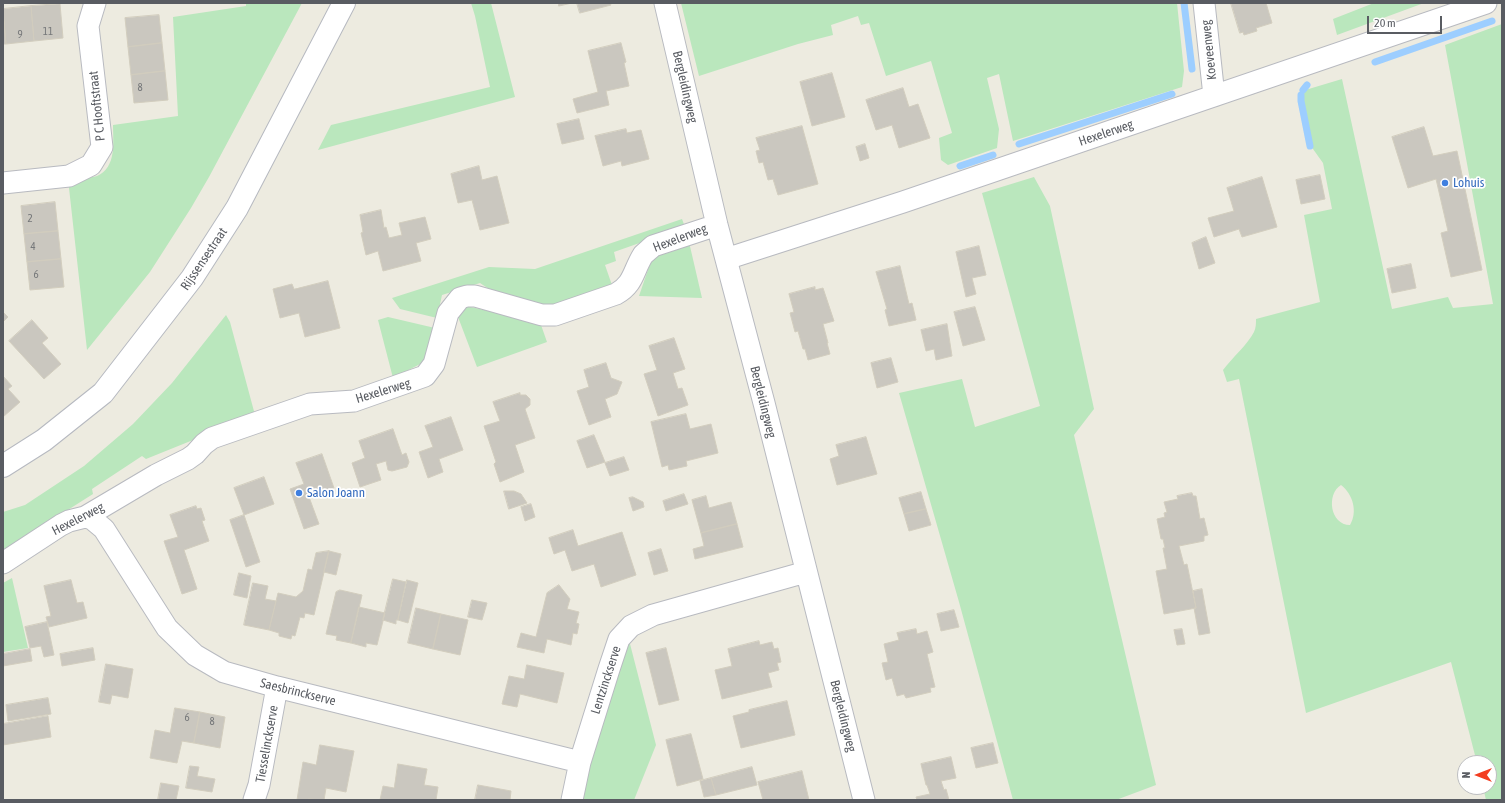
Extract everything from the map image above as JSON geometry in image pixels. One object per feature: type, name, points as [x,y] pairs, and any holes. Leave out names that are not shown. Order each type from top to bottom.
[{"type":"main road","name":"Rijssensestraat","points":[[3,466],[44,440],[103,393],[192,278],[237,208],[344,3]]},
{"type":"street","name":"P C Hooftstraat","points":[[3,183],[69,176],[91,165],[102,147],[88,26],[95,3]]},
{"type":"street","name":"Bergleidingweg","points":[[665,3],[717,225],[764,403],[864,800]]},
{"type":"street","name":"Koeveenweg","points":[[1204,3],[1214,96]]},
{"type":"street","name":"Hexelerweg","points":[[726,259],[899,204],[1486,3]]},
{"type":"street","name":"Hexelerweg","points":[[3,563],[61,525],[69,521],[85,517],[188,459],[212,438],[310,404],[354,401],[425,376],[434,364],[448,313],[460,298],[475,296],[542,315],[555,315],[616,294],[623,290],[629,284],[644,254],[653,246],[717,225]]},
{"type":"street","name":"Saesbrinckserve","points":[[85,517],[95,521],[104,529],[167,628],[195,655],[224,672],[277,687],[580,762]]},
{"type":"street","name":"Lentzinckserve","points":[[572,800],[580,762],[619,639],[632,626],[653,615],[806,572]]},
{"type":"street","name":"Tiesselinckserve","points":[[254,800],[260,785],[277,687]]},
{"type":"green space","points":[[246,3],[302,3],[191,208],[150,272],[87,350],[68,179],[97,176],[108,167],[111,160],[113,146],[113,125],[178,116],[173,17],[246,6]]},
{"type":"green space","points":[[471,3],[491,3],[515,97],[318,150],[331,125],[490,87]]},
{"type":"green space","points":[[681,3],[1177,3],[1184,71],[1182,87],[1013,141],[999,74],[987,78],[999,129],[997,148],[948,165],[941,160],[939,138],[952,133],[931,61],[886,76],[869,23],[861,25],[858,16],[831,25],[833,35],[798,44],[699,76]]},
{"type":"green space","points":[[1374,3],[1424,3],[1337,35],[1333,19]]},
{"type":"green space","points":[[1502,24],[1502,800],[1486,800],[1485,795],[1497,795],[1497,755],[1475,755],[1451,662],[1306,713],[1239,379],[1227,382],[1223,370],[1251,337],[1255,329],[1256,319],[1320,302],[1304,215],[1332,209],[1323,163],[1313,149],[1302,91],[1342,79],[1392,309],[1448,297],[1453,308],[1493,304],[1445,45]],"holes":[[[1341,485],[1349,493],[1354,509],[1354,515],[1350,525],[1343,524],[1338,520],[1334,515],[1332,508],[1333,495],[1336,489]]]},
{"type":"green space","points":[[1034,177],[1050,206],[1094,409],[1074,435],[1156,785],[1116,800],[1013,800],[959,602],[899,393],[962,379],[975,427],[1040,406],[982,193]]},
{"type":"green space","points":[[682,219],[685,227],[614,252],[616,261],[605,265],[613,288],[553,309],[495,293],[480,283],[442,295],[437,318],[400,309],[392,298],[489,267],[535,269]]},
{"type":"green space","points":[[689,242],[702,298],[639,296],[654,252]]},
{"type":"green space","points":[[466,306],[540,322],[547,342],[477,367],[458,317]]},
{"type":"green space","points":[[226,315],[230,322],[255,415],[146,459],[142,456],[92,489],[93,494],[3,551],[3,512],[25,505],[84,466],[133,424],[172,383]]},
{"type":"green space","points":[[388,317],[435,328],[426,361],[393,378],[378,320]]},
{"type":"green space","points":[[12,578],[28,648],[3,652],[3,583]]},
{"type":"green space","points":[[629,640],[656,745],[634,800],[582,800],[591,761]]},
{"type":"building","points":[[559,3],[572,3],[559,6]]},
{"type":"building","points":[[577,3],[610,3],[611,5],[580,13]]},
{"type":"building","points":[[1231,3],[1266,3],[1272,23],[1256,28],[1257,31],[1244,35],[1243,32],[1240,33]]},
{"type":"building","points":[[60,4],[63,38],[34,41],[31,6]]},
{"type":"building","points":[[31,6],[34,41],[6,44],[3,9]]},
{"type":"building","points":[[3,12],[6,44],[3,44]]},
{"type":"building","points":[[159,15],[162,43],[128,47],[125,18]]},
{"type":"building","points":[[162,43],[165,71],[131,75],[128,47]]},
{"type":"building","points":[[621,43],[626,62],[624,63],[629,86],[606,91],[609,105],[577,113],[573,99],[598,92],[588,51]]},
{"type":"building","points":[[165,71],[168,100],[134,103],[131,75]]},
{"type":"building","points":[[832,73],[845,117],[812,126],[800,82]]},
{"type":"building","points":[[903,88],[909,107],[918,104],[930,138],[899,148],[892,125],[876,130],[866,100]]},
{"type":"building","points":[[579,119],[584,139],[562,144],[557,124]]},
{"type":"building","points":[[802,126],[818,184],[778,195],[773,179],[768,180],[763,162],[759,163],[756,151],[760,150],[756,138]]},
{"type":"building","points":[[1424,127],[1433,156],[1457,151],[1482,270],[1451,277],[1441,233],[1448,231],[1436,179],[1408,188],[1392,137]]},
{"type":"building","points":[[626,129],[627,133],[641,130],[649,159],[622,166],[621,161],[603,166],[595,136]]},
{"type":"building","points":[[865,144],[869,158],[860,161],[856,147]]},
{"type":"building","points":[[479,166],[482,180],[497,176],[509,223],[480,230],[472,200],[458,203],[451,174]]},
{"type":"building","points":[[1320,175],[1325,199],[1301,204],[1296,180]]},
{"type":"building","points":[[1262,177],[1277,227],[1242,237],[1239,229],[1214,237],[1208,218],[1234,211],[1227,188]]},
{"type":"building","points":[[55,202],[58,231],[24,234],[21,206]]},
{"type":"building","points":[[381,210],[384,228],[386,227],[389,238],[402,235],[399,223],[425,217],[431,239],[416,243],[421,261],[383,271],[378,251],[366,255],[361,233],[363,232],[360,215]]},
{"type":"building","points":[[58,231],[61,259],[27,262],[24,234]]},
{"type":"building","points":[[1206,237],[1215,263],[1199,269],[1192,243]]},
{"type":"building","points":[[979,246],[986,275],[972,278],[976,294],[966,297],[956,252]]},
{"type":"building","points":[[61,259],[64,287],[30,290],[27,262]]},
{"type":"building","points":[[1411,264],[1416,288],[1392,293],[1387,269]]},
{"type":"building","points":[[900,266],[909,304],[912,303],[916,320],[889,326],[885,310],[887,309],[876,272]]},
{"type":"building","points":[[328,281],[340,328],[305,337],[299,313],[280,318],[273,289],[292,284],[294,289]]},
{"type":"building","points":[[815,287],[815,290],[823,288],[834,321],[823,324],[830,354],[808,360],[798,331],[795,332],[790,313],[794,312],[789,294]]},
{"type":"building","points":[[975,307],[985,340],[963,346],[954,312]]},
{"type":"building","points":[[3,312],[8,317],[3,322]]},
{"type":"building","points":[[32,320],[48,338],[42,343],[61,364],[44,379],[9,341]]},
{"type":"building","points":[[947,324],[952,356],[936,360],[934,349],[926,351],[921,330]]},
{"type":"building","points":[[674,338],[685,369],[673,373],[678,389],[682,388],[688,405],[658,416],[644,374],[657,370],[649,346]]},
{"type":"building","points":[[891,358],[898,382],[877,388],[871,363]]},
{"type":"building","points":[[606,363],[611,378],[622,382],[617,394],[605,399],[611,417],[589,425],[577,391],[589,387],[584,370]]},
{"type":"building","points":[[3,376],[12,386],[8,389],[20,402],[3,417]]},
{"type":"building","points":[[520,393],[520,395],[526,395],[530,399],[530,405],[525,409],[535,438],[515,445],[524,472],[500,482],[494,464],[496,462],[484,426],[500,421],[493,402]]},
{"type":"building","points":[[686,414],[690,429],[711,424],[718,453],[686,461],[687,466],[669,470],[668,465],[662,467],[651,422]]},
{"type":"building","points":[[451,417],[463,450],[439,459],[443,472],[428,478],[419,452],[433,447],[425,426]]},
{"type":"building","points":[[393,429],[402,455],[406,453],[409,462],[407,467],[392,471],[388,470],[386,461],[376,464],[381,480],[360,487],[352,463],[365,458],[359,441]]},
{"type":"building","points":[[594,435],[605,462],[587,468],[577,441]]},
{"type":"building","points":[[866,437],[877,474],[837,485],[830,459],[839,456],[836,445]]},
{"type":"building","points":[[322,454],[334,488],[309,497],[319,524],[304,529],[290,489],[304,484],[296,463]]},
{"type":"building","points":[[624,457],[629,470],[610,476],[605,463]]},
{"type":"building","points":[[264,477],[274,504],[244,515],[234,488]]},
{"type":"building","points":[[504,491],[514,491],[521,494],[527,503],[509,509]]},
{"type":"building","points":[[921,492],[926,509],[904,514],[899,498]]},
{"type":"building","points":[[1192,493],[1193,496],[1196,496],[1200,519],[1204,518],[1208,535],[1204,536],[1204,541],[1179,546],[1184,565],[1187,564],[1196,608],[1164,614],[1156,571],[1167,569],[1163,548],[1165,548],[1163,539],[1161,539],[1157,519],[1165,517],[1164,513],[1167,512],[1164,502],[1178,499],[1177,496]]},
{"type":"building","points":[[684,494],[688,504],[666,511],[663,501]]},
{"type":"building","points":[[706,496],[709,508],[731,502],[737,524],[701,533],[692,500]]},
{"type":"building","points":[[633,497],[643,502],[644,507],[633,511],[629,498]]},
{"type":"building","points":[[531,504],[535,517],[525,521],[521,507]]},
{"type":"building","points":[[196,506],[197,509],[201,508],[205,520],[202,521],[209,541],[184,550],[197,589],[182,594],[164,541],[178,537],[170,515]]},
{"type":"building","points":[[926,509],[931,525],[909,531],[904,514]]},
{"type":"building","points":[[244,515],[260,562],[246,567],[230,520]]},
{"type":"building","points":[[737,524],[743,547],[695,559],[693,549],[704,546],[701,533]]},
{"type":"building","points":[[573,530],[578,546],[622,532],[636,575],[601,587],[594,564],[572,571],[565,550],[554,554],[549,538]]},
{"type":"building","points":[[661,549],[668,571],[654,575],[648,553]]},
{"type":"building","points":[[329,551],[341,554],[336,575],[324,572]]},
{"type":"building","points":[[329,551],[314,615],[305,613],[304,618],[300,617],[295,636],[292,635],[291,639],[279,636],[279,633],[269,630],[278,593],[296,597],[303,591],[308,569],[312,570],[316,553]]},
{"type":"building","points":[[239,573],[251,576],[247,598],[234,595]]},
{"type":"building","points":[[393,579],[406,582],[396,624],[383,620]]},
{"type":"building","points":[[71,580],[77,603],[83,602],[87,618],[49,627],[46,617],[51,616],[44,586]]},
{"type":"building","points":[[407,580],[418,583],[408,623],[398,620]]},
{"type":"building","points":[[253,583],[268,586],[265,599],[276,601],[269,630],[244,625]]},
{"type":"building","points":[[559,585],[570,599],[567,609],[579,612],[576,623],[579,624],[577,634],[573,633],[571,645],[547,639],[544,653],[517,647],[521,633],[536,637],[547,593]]},
{"type":"building","points":[[1202,589],[1210,633],[1199,635],[1194,608],[1196,608],[1193,591]]},
{"type":"building","points":[[340,590],[362,595],[351,643],[336,640],[337,636],[326,634],[336,592]]},
{"type":"building","points":[[472,600],[487,603],[482,620],[468,617]]},
{"type":"building","points":[[359,607],[385,613],[377,645],[366,643],[366,647],[351,643]]},
{"type":"building","points":[[416,608],[441,614],[433,649],[408,643]]},
{"type":"building","points":[[954,610],[959,627],[941,631],[937,614]]},
{"type":"building","points":[[441,614],[468,620],[460,655],[433,649]]},
{"type":"building","points":[[47,622],[54,655],[44,657],[41,646],[30,648],[25,627]]},
{"type":"building","points":[[916,629],[917,634],[927,631],[933,652],[927,654],[935,687],[930,688],[931,692],[906,698],[904,694],[897,696],[892,678],[886,680],[882,663],[888,662],[884,644],[899,640],[897,633]]},
{"type":"building","points":[[1182,629],[1185,644],[1177,645],[1174,630]]},
{"type":"building","points":[[759,641],[760,645],[772,642],[774,649],[778,648],[781,662],[777,663],[779,670],[768,673],[772,687],[722,699],[715,670],[732,666],[728,649]]},
{"type":"building","points":[[93,648],[95,660],[62,666],[60,654]]},
{"type":"building","points":[[666,648],[679,700],[659,705],[646,653]]},
{"type":"building","points":[[30,649],[32,661],[3,666],[3,654]]},
{"type":"building","points":[[106,664],[133,669],[128,698],[112,695],[110,704],[99,702]]},
{"type":"building","points":[[527,665],[564,673],[557,703],[520,694],[517,707],[502,704],[509,676],[524,679]]},
{"type":"building","points":[[48,698],[51,714],[8,721],[6,705]]},
{"type":"building","points":[[787,701],[795,735],[741,748],[733,716],[749,712],[749,710]]},
{"type":"building","points":[[175,708],[200,712],[194,743],[182,741],[177,763],[150,758],[155,730],[170,733]]},
{"type":"building","points":[[200,712],[225,717],[220,748],[194,743]]},
{"type":"building","points":[[48,716],[51,737],[3,745],[3,724]]},
{"type":"building","points":[[691,734],[703,779],[677,786],[666,740]]},
{"type":"building","points":[[993,743],[998,763],[976,768],[971,748]]},
{"type":"building","points":[[320,745],[354,751],[346,792],[326,788],[324,800],[297,800],[303,762],[316,765]]},
{"type":"building","points":[[951,757],[956,778],[941,781],[944,790],[946,789],[949,800],[917,800],[916,797],[930,794],[926,785],[921,764]]},
{"type":"building","points":[[398,764],[427,769],[424,785],[438,787],[436,800],[380,800],[383,786],[394,788]]},
{"type":"building","points":[[190,766],[199,767],[197,776],[215,779],[212,792],[186,788]]},
{"type":"building","points":[[752,767],[757,785],[716,795],[711,778]]},
{"type":"building","points":[[802,771],[809,800],[763,800],[758,782]]},
{"type":"building","points":[[711,778],[716,795],[704,797],[700,781]]},
{"type":"building","points":[[161,783],[179,786],[176,800],[158,800]]},
{"type":"building","points":[[478,785],[511,791],[510,800],[475,800]]},
{"type":"waterway","points":[[1184,3],[1192,69]]},
{"type":"waterway","points":[[1375,62],[1492,21]]},
{"type":"waterway","points":[[1303,90],[1307,85]]},
{"type":"waterway","points":[[1019,144],[1172,94]]},
{"type":"waterway","points":[[1301,95],[1310,146]]},
{"type":"waterway","points":[[960,166],[993,155]]},
{"type":"place","name":"Lohuis","points":[[1445,183]]},
{"type":"place","name":"Salon Joann","points":[[299,493]]}]
